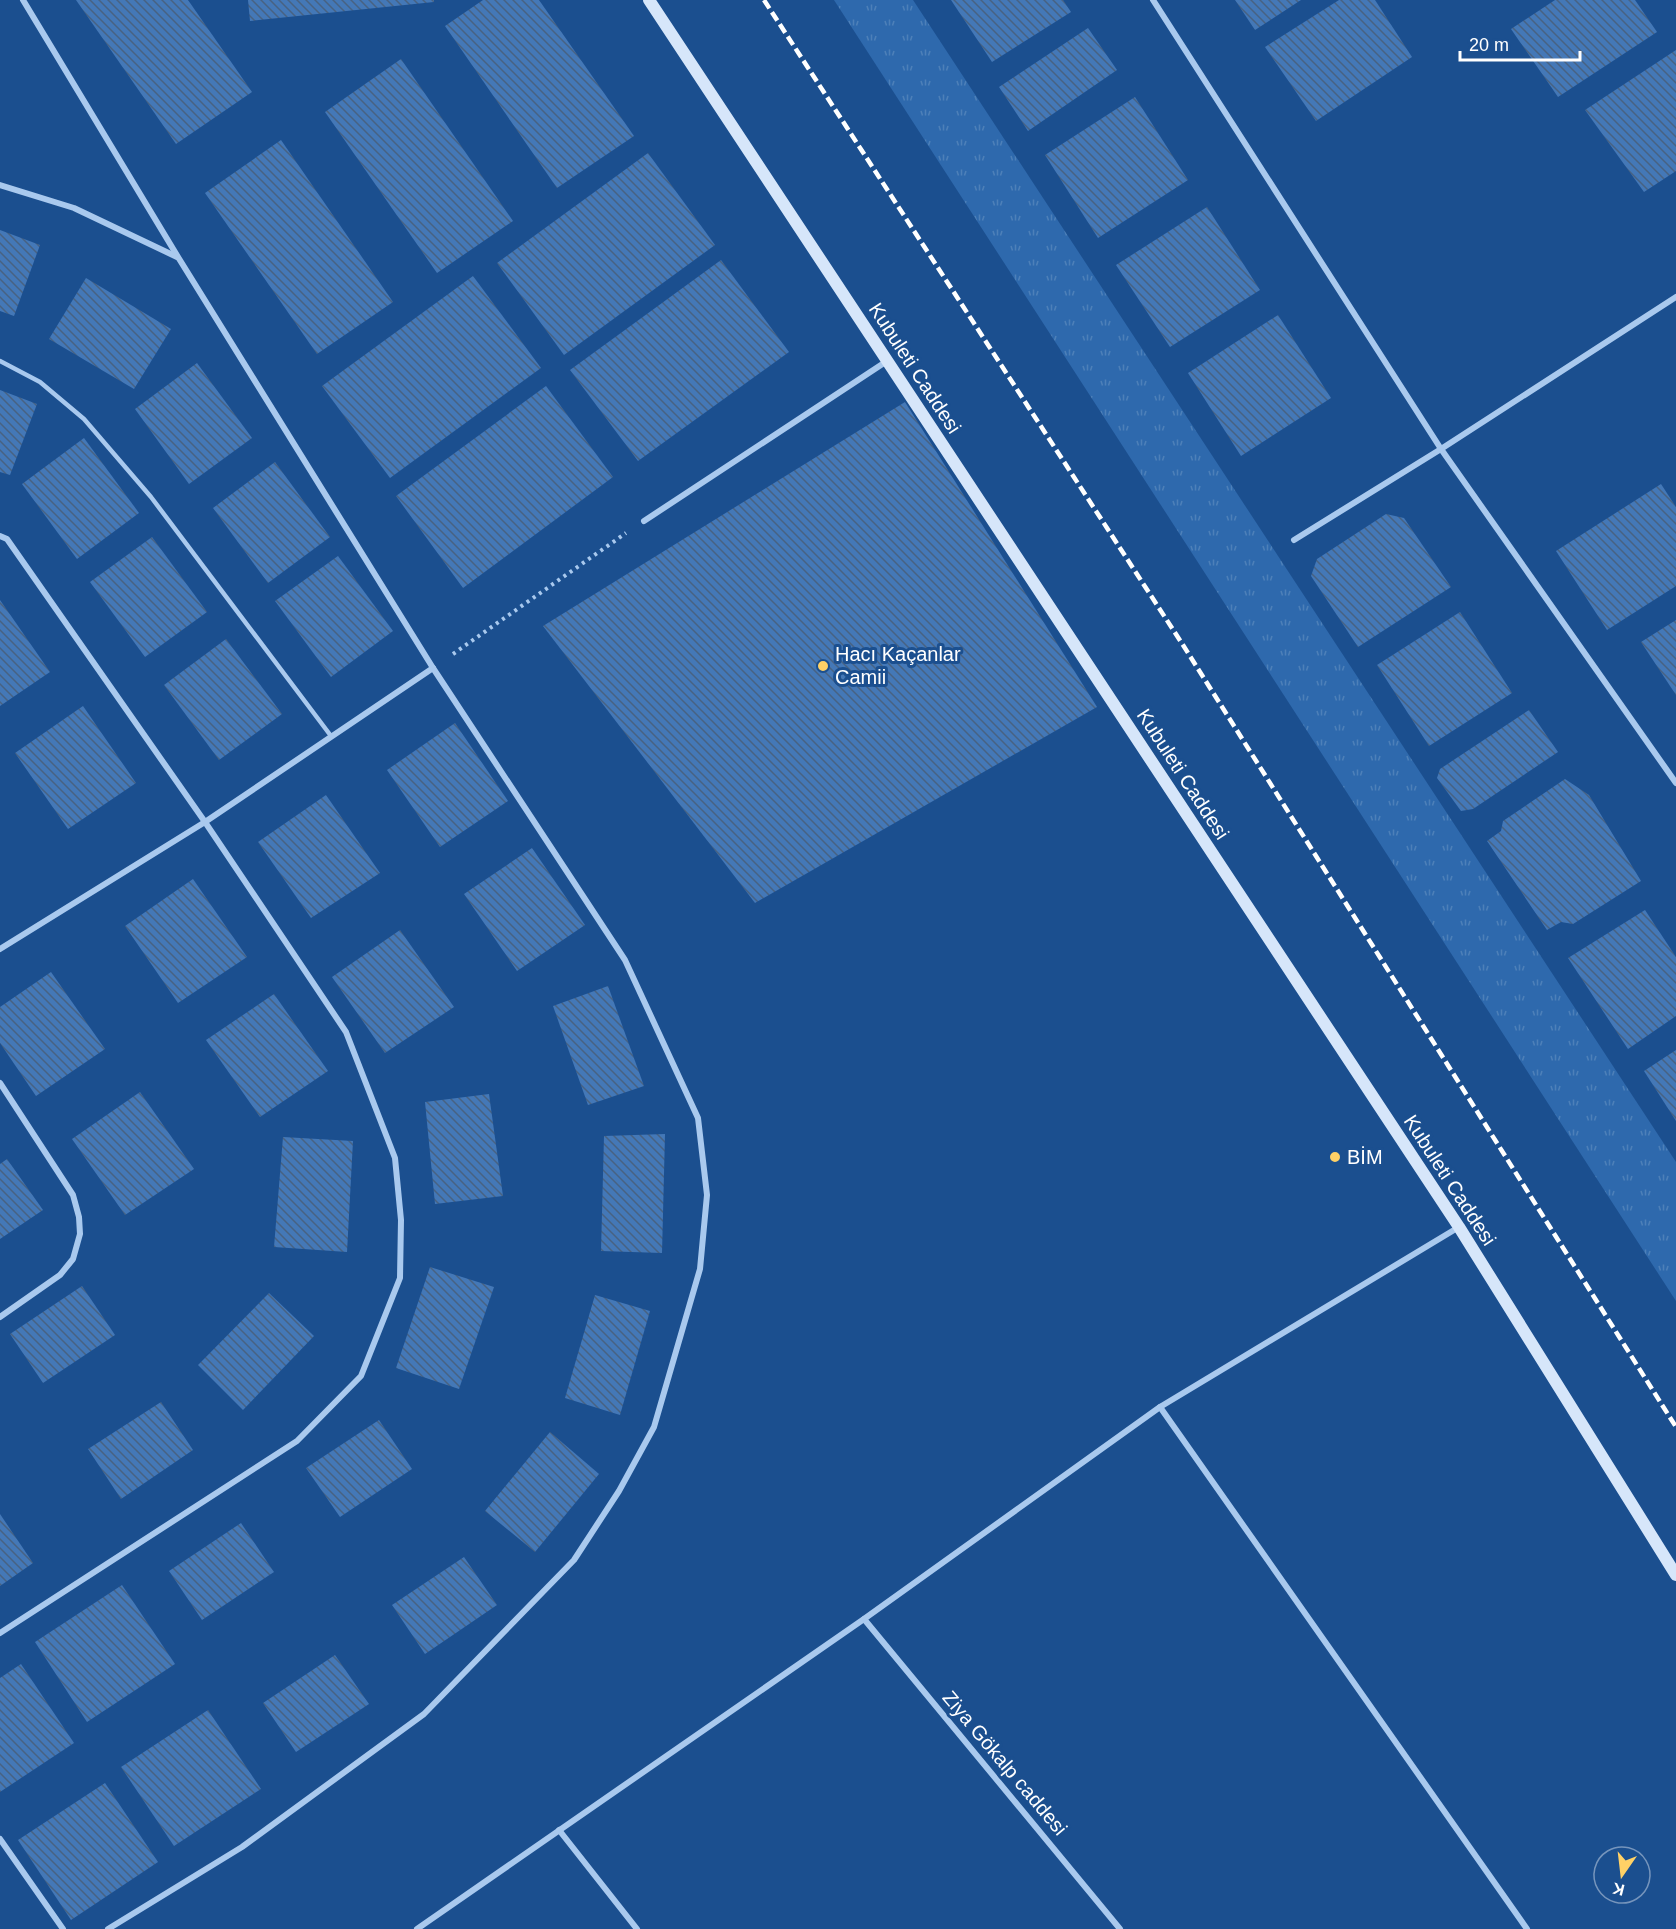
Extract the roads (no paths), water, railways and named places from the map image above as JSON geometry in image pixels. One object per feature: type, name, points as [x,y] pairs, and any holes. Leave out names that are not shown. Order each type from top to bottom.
[{"type":"street","points":[[23,0],[178,257],[433,668],[625,960],[698,1118],[707,1196],[700,1269],[654,1427],[619,1491],[574,1560],[424,1713],[242,1847],[108,1929]]},
{"type":"street","name":"Kubuleti Caddesi","points":[[649,0],[1459,1227],[1676,1575]]},
{"type":"street","points":[[1153,0],[1441,449],[1676,783]]},
{"type":"street","points":[[0,185],[74,208],[178,257]]},
{"type":"street","points":[[1294,540],[1441,449],[1676,297]]},
{"type":"street","points":[[644,520],[887,361]]},
{"type":"street","points":[[0,536],[7,539],[205,822],[346,1032],[395,1158],[401,1220],[399,1278],[361,1376],[297,1442],[0,1633]]},
{"type":"street","points":[[0,950],[205,822],[433,668]]},
{"type":"street","points":[[0,1083],[73,1195],[79,1217],[80,1234],[73,1258],[60,1275],[0,1317]]},
{"type":"street","points":[[417,1929],[864,1619],[1160,1407],[1459,1227]]},
{"type":"street","points":[[1160,1407],[1527,1929]]},
{"type":"street","name":"Ziya Gökalp caddesi","points":[[864,1619],[1120,1929]]},
{"type":"street","points":[[559,1830],[637,1929]]},
{"type":"street","points":[[0,1839],[63,1929]]},
{"type":"lane","points":[[0,361],[40,382],[84,419],[152,497],[331,736]]},
{"type":"railway","points":[[764,0],[1183,645],[1676,1427]]},
{"type":"place","name":"Hacı Kaçanlar Camii","points":[[823,666]]},
{"type":"place","name":"BİM","points":[[1335,1157]]}]
